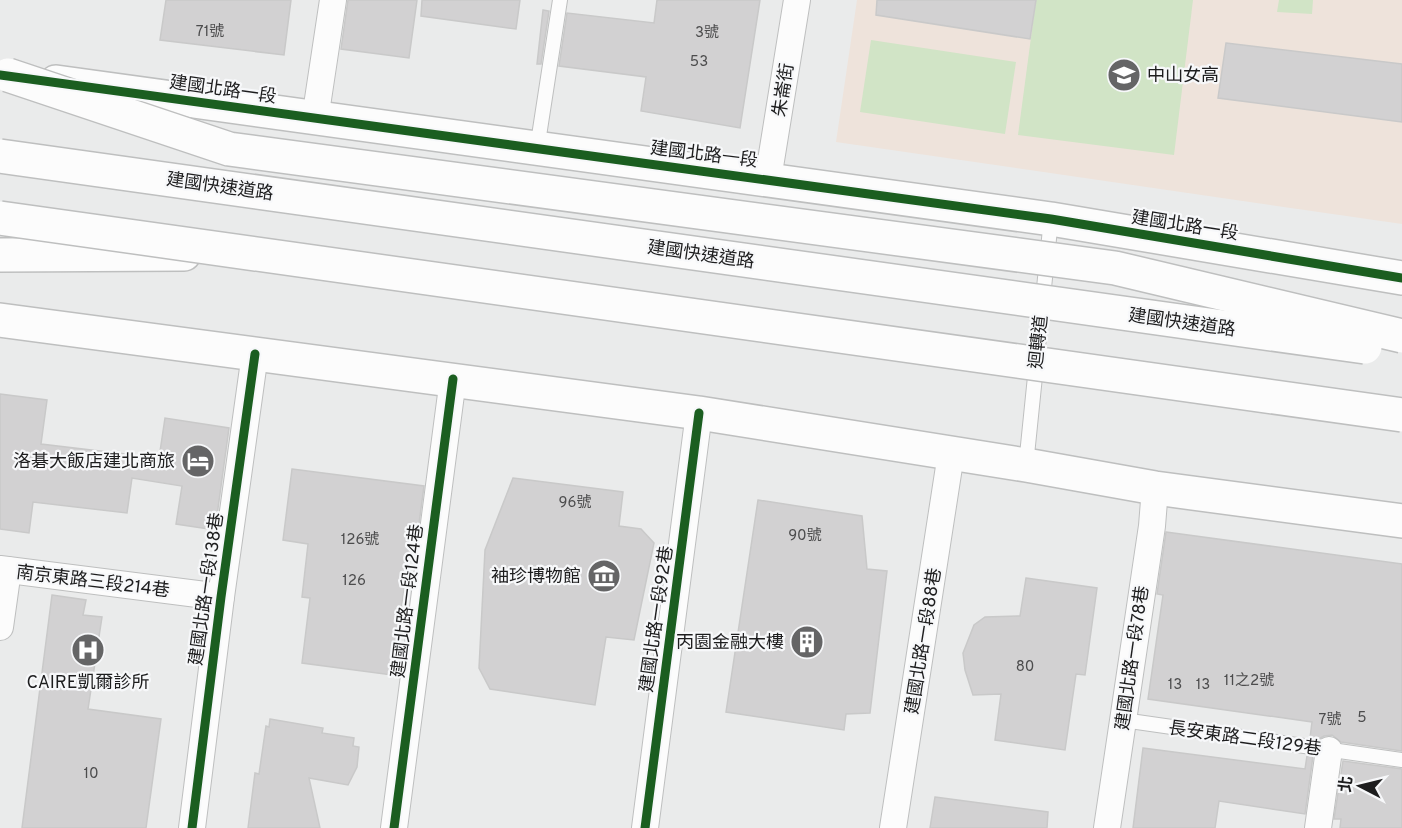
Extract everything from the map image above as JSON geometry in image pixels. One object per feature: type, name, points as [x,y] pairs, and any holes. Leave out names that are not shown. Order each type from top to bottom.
[{"type":"main road","name":"建國北路一段","points":[[4,75],[1051,219],[1402,278]]},
{"type":"main road","points":[[4,75],[229,149],[1115,268],[1402,336]]},
{"type":"main road","name":"建國快速道路","points":[[0,156],[1402,352]]},
{"type":"main road","points":[[0,218],[1402,415]]},
{"type":"main road","points":[[0,255],[239,253]]},
{"type":"main road","points":[[0,320],[699,413],[1155,488],[1402,521]]},
{"type":"street","points":[[315,119],[333,0]]},
{"type":"street","name":"朱崙街","points":[[768,179],[797,0]]},
{"type":"street","name":"建國北路一段138巷","points":[[192,828],[255,354]]},
{"type":"street","name":"建國北路一段124巷","points":[[394,828],[453,379]]},
{"type":"street","name":"建國北路一段92巷","points":[[645,828],[699,413]]},
{"type":"street","name":"建國北路一段88巷","points":[[893,828],[951,454]]},
{"type":"street","name":"建國北路一段78巷","points":[[1107,828],[1152,525],[1155,488]]},
{"type":"street","points":[[0,627],[4,570]]},
{"type":"street","name":"南京東路三段214巷","points":[[4,570],[221,597]]},
{"type":"street","points":[[1318,828],[1329,750]]},
{"type":"lane","points":[[537,149],[560,0]]},
{"type":"lane","name":"迴轉道","points":[[1026,465],[1051,219]]},
{"type":"lane","name":"長安東路二段129巷","points":[[1123,720],[1402,760]]},
{"type":"shaded area","name":"中山女高","points":[[857,0],[1402,0],[1402,224],[836,142]]},
{"type":"green space","points":[[1036,0],[1193,0],[1174,155],[1018,135]]},
{"type":"green space","points":[[1279,0],[1313,0],[1312,14],[1277,12]]},
{"type":"green space","points":[[871,40],[1016,62],[1005,134],[860,112]]},
{"type":"building","points":[[166,0],[291,0],[284,55],[160,40]]},
{"type":"building","points":[[348,0],[417,0],[409,58],[341,49]]},
{"type":"building","points":[[422,0],[520,0],[516,29],[421,16]]},
{"type":"building","points":[[657,0],[760,0],[740,128],[641,111],[646,77],[559,66],[567,13],[654,23]]},
{"type":"building","points":[[877,0],[1036,0],[1030,39],[876,15]]},
{"type":"building","points":[[543,10],[549,11],[541,64],[537,64]]},
{"type":"building","points":[[1226,43],[1402,64],[1402,122],[1218,98]]},
{"type":"building","points":[[0,394],[47,400],[41,444],[159,458],[165,418],[229,428],[215,530],[176,524],[182,486],[132,478],[127,513],[33,502],[29,533],[0,529]]},
{"type":"building","points":[[292,469],[424,486],[414,561],[408,561],[392,675],[302,663],[310,598],[302,597],[308,544],[283,540]]},
{"type":"building","points":[[513,478],[623,492],[619,526],[641,529],[654,543],[634,640],[606,637],[595,705],[490,689],[479,668],[485,550]]},
{"type":"building","name":"丙園金融大樓","points":[[758,500],[862,516],[867,569],[887,571],[870,713],[846,714],[844,730],[726,712]]},
{"type":"building","points":[[1166,532],[1402,564],[1402,751],[1341,742],[1332,735],[1319,739],[1310,738],[1312,722],[1148,699],[1163,595],[1157,594]]},
{"type":"building","points":[[1026,578],[1097,588],[1085,675],[1076,674],[1065,750],[995,740],[1001,694],[973,695],[965,670],[963,653],[974,625],[985,617],[1020,616]]},
{"type":"building","points":[[52,595],[86,600],[83,615],[102,617],[88,709],[161,719],[146,828],[22,828]]},
{"type":"building","points":[[270,719],[323,728],[322,733],[354,738],[353,746],[359,747],[357,767],[348,785],[309,778],[320,828],[248,828],[255,773],[259,774],[266,726],[269,727]]},
{"type":"building","points":[[1143,748],[1305,769],[1307,756],[1313,756],[1305,814],[1219,801],[1215,828],[1133,828]]},
{"type":"building","points":[[1343,761],[1402,769],[1402,828],[1340,828],[1341,819],[1334,819]]},
{"type":"building","points":[[935,797],[1048,812],[1047,828],[930,828]]},
{"type":"cycle path","points":[[0,75],[1051,219],[1402,278]]},
{"type":"cycle path","points":[[192,828],[255,354]]},
{"type":"cycle path","points":[[394,828],[453,379]]},
{"type":"cycle path","points":[[645,828],[699,413]]},
{"type":"place","name":"中山女高","points":[[1124,75]]},
{"type":"place","name":"洛碁大飯店建北商旅","points":[[198,461]]},
{"type":"place","name":"袖珍博物館","points":[[604,576]]},
{"type":"place","name":"丙園金融大樓","points":[[807,642]]},
{"type":"place","name":"CAIRE凱爾診所","points":[[88,650]]}]
